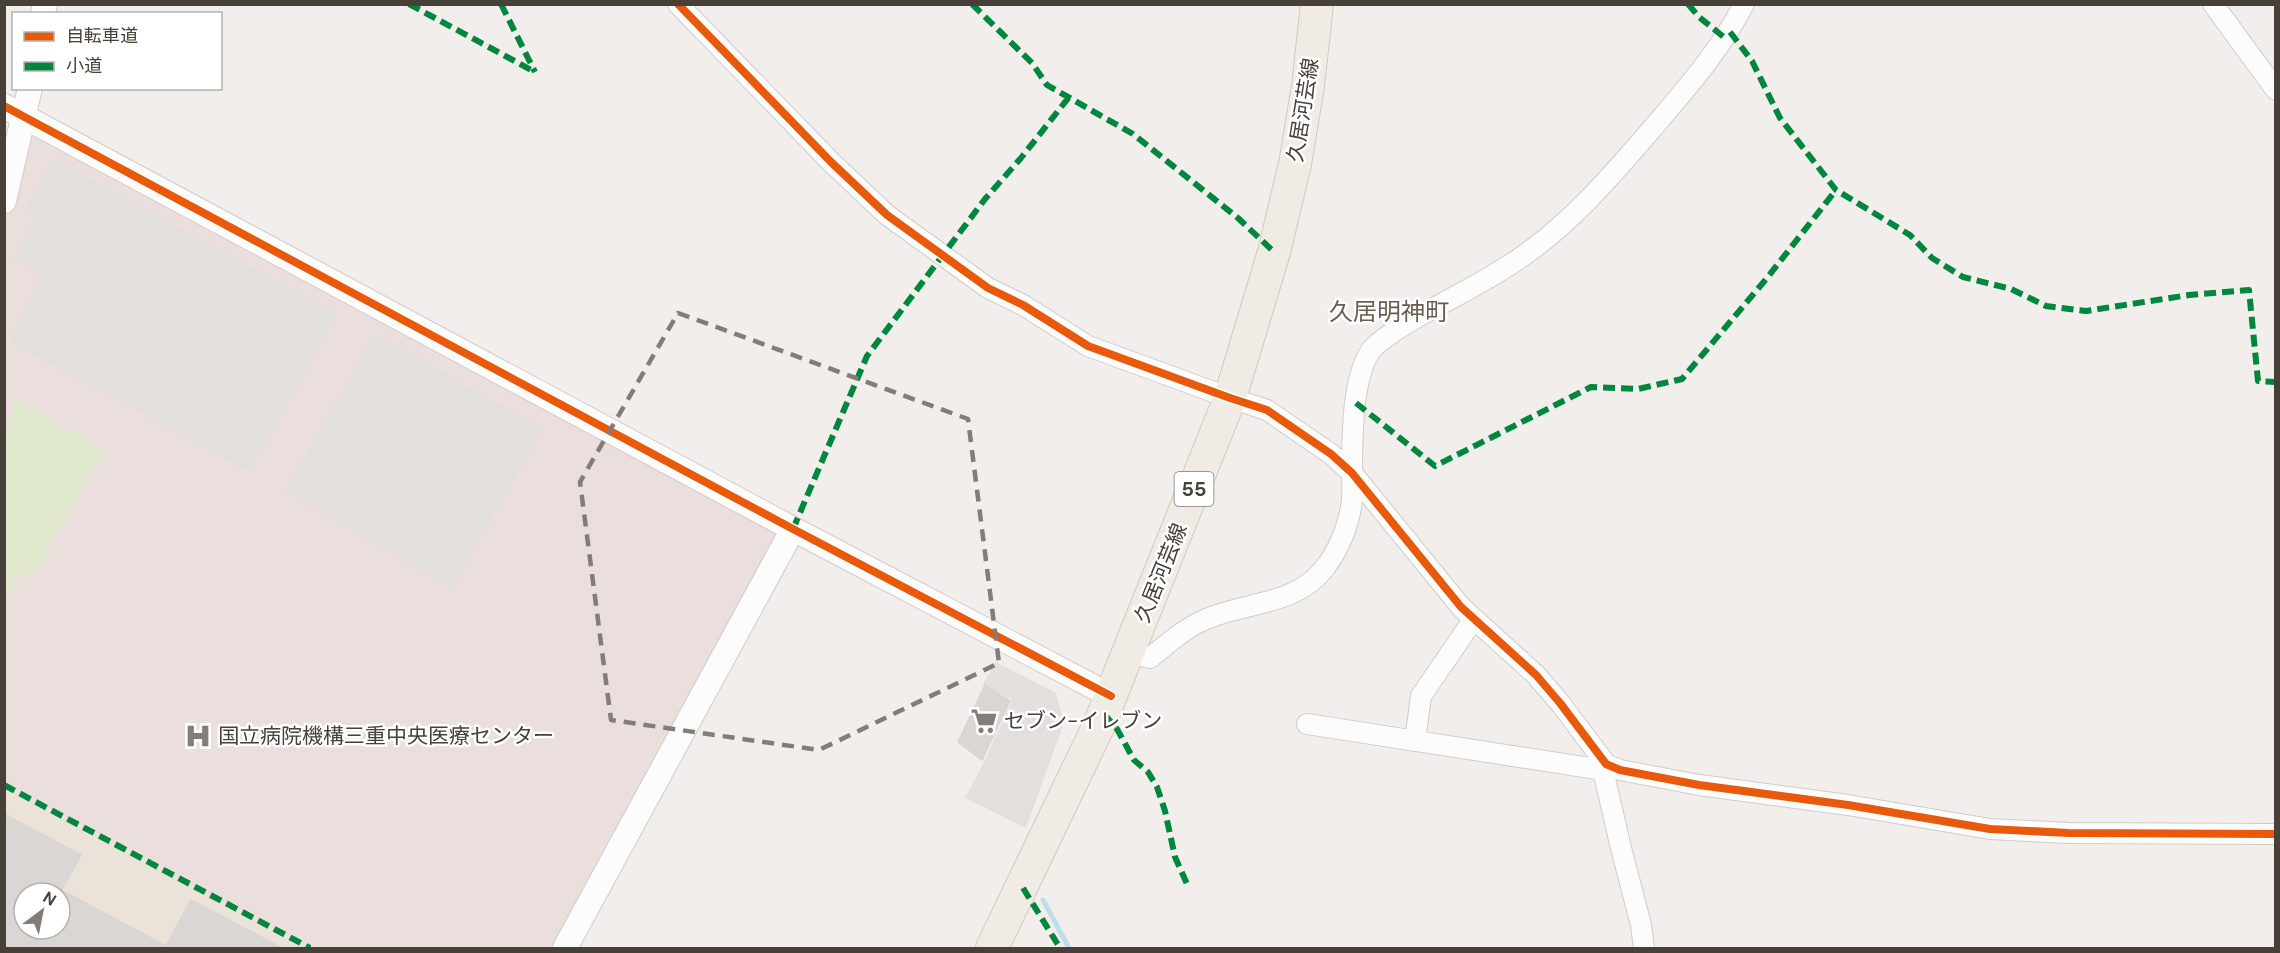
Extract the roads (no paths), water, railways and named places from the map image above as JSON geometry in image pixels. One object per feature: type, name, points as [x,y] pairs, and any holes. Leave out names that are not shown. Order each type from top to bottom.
[{"type":"main road","name":"久居河芸線","points":[[992,948],[1023,888],[1111,696],[1230,398],[1274,252],[1295,164],[1308,86],[1317,4]]},
{"type":"street","points":[[678,4],[824,154],[887,215],[988,288],[1023,305],[1088,346],[1268,410],[1352,472],[1461,608],[1536,675],[1560,703],[1604,767],[1641,925],[1644,948]]},
{"type":"street","points":[[1129,653],[1150,658],[1186,629],[1203,620],[1220,613],[1268,602],[1306,585],[1325,568],[1344,534],[1353,498],[1352,472],[1358,384],[1360,370],[1370,351],[1383,338],[1508,266],[1557,230],[1586,202],[1698,75],[1730,32],[1744,4]]},
{"type":"street","points":[[2213,4],[2276,90]]},
{"type":"street","points":[[4,201],[14,112],[29,90]]},
{"type":"street","points":[[14,112],[792,529],[1111,696]]},
{"type":"street","points":[[565,948],[792,529]]},
{"type":"street","points":[[1415,741],[1421,696],[1469,626],[1472,618]]},
{"type":"street","points":[[1307,724],[1604,767],[1662,780],[1848,805],[1990,829],[2069,833],[2276,834]]},
{"type":"waterway","points":[[1043,900],[1069,948]]},
{"type":"place","name":"セブン-イレブン","points":[[984,721]]},
{"type":"place","name":"国立病院機構三重中央医療センター","points":[[198,736]]},
{"type":"district","name":"久居明神町","points":[[1389,312]]}]
